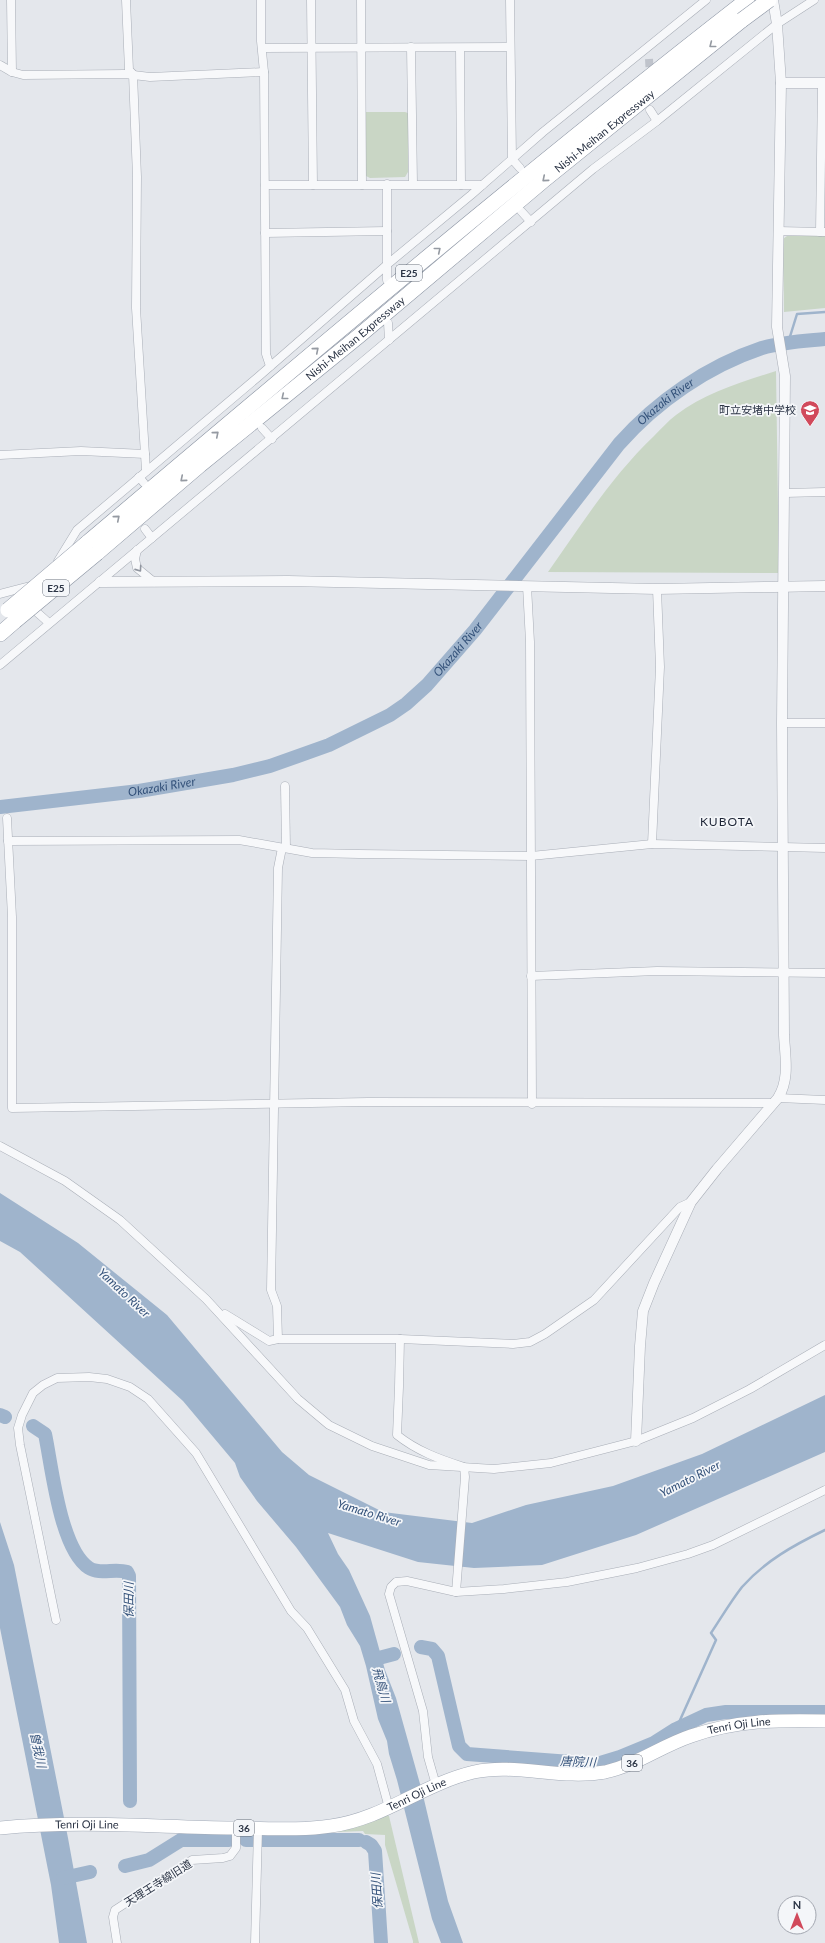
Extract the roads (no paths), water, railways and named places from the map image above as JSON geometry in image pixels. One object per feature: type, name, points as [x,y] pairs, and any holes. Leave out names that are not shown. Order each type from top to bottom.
[{"type":"highway","name":"Nishi-Meihan Expressway","points":[[0,634],[8,616],[92,548],[352,320],[641,84],[742,10],[770,4]]},
{"type":"main road","name":"Tenri Oji Line","points":[[6,1827],[94,1823],[258,1829],[331,1826],[361,1819],[434,1786],[474,1772],[489,1770],[519,1770],[568,1774],[605,1772],[628,1765],[688,1737],[720,1727],[743,1722],[771,1720],[825,1721]]},
{"type":"street","points":[[11,0],[12,72]]},
{"type":"street","points":[[126,0],[129,70],[132,74],[137,177],[136,302],[146,471]]},
{"type":"street","points":[[261,0],[264,72],[266,354],[270,366]]},
{"type":"street","points":[[311,0],[313,184]]},
{"type":"street","points":[[361,0],[362,184]]},
{"type":"street","points":[[510,0],[512,159],[520,168]]},
{"type":"street","points":[[0,594],[26,588],[32,585],[62,555],[77,530],[141,480],[146,471],[258,378],[389,263],[512,159],[706,0]]},
{"type":"street","points":[[636,1440],[640,1346],[644,1311],[654,1282],[691,1202],[776,1101],[783,1090],[786,1075],[783,972],[782,723],[785,376],[778,332],[780,83],[777,24],[770,4],[773,0]]},
{"type":"street","points":[[0,665],[593,169],[657,121],[777,24],[814,0]]},
{"type":"street","points":[[411,47],[413,184]]},
{"type":"street","points":[[262,48],[510,47]]},
{"type":"street","points":[[460,48],[461,185]]},
{"type":"street","points":[[644,52],[650,59]]},
{"type":"street","points":[[0,65],[12,72],[23,75],[132,74],[150,77],[264,72]]},
{"type":"street","points":[[778,231],[823,232],[823,83],[780,83]]},
{"type":"street","points":[[650,110],[657,121]]},
{"type":"street","points":[[387,184],[389,263],[387,280]]},
{"type":"street","points":[[265,185],[482,185]]},
{"type":"street","points":[[521,211],[531,222]]},
{"type":"street","points":[[265,233],[387,231]]},
{"type":"street","points":[[388,323],[389,340]]},
{"type":"street","points":[[258,378],[264,385]]},
{"type":"street","points":[[262,428],[272,439]]},
{"type":"street","points":[[0,455],[81,450],[144,454]]},
{"type":"street","points":[[785,493],[825,492]]},
{"type":"street","points":[[145,529],[152,538]]},
{"type":"street","points":[[137,550],[135,559],[137,568],[154,582]]},
{"type":"street","points":[[100,582],[288,581],[657,589],[825,586]]},
{"type":"street","points":[[527,586],[530,642],[532,1104]]},
{"type":"street","points":[[652,844],[660,667],[657,589]]},
{"type":"street","points":[[13,591],[49,623]]},
{"type":"street","points":[[782,723],[825,723]]},
{"type":"street","points":[[278,1339],[277,1306],[271,1290],[273,1104],[278,868],[284,848],[285,786]]},
{"type":"street","points":[[7,818],[12,917],[12,1108],[368,1102],[532,1104],[825,1100]]},
{"type":"street","points":[[8,841],[239,840],[312,853],[531,856],[652,844],[825,848]]},
{"type":"street","points":[[531,976],[657,971],[783,972],[793,974],[825,974]]},
{"type":"street","points":[[0,1146],[64,1181],[120,1220],[206,1299],[298,1399],[329,1425],[372,1446],[428,1465],[494,1469],[552,1463],[636,1440],[700,1414],[750,1389],[825,1345]]},
{"type":"street","points":[[206,1299],[231,1318],[269,1342],[278,1339],[400,1339],[513,1344],[530,1342],[546,1334],[594,1300],[680,1207],[691,1202]]},
{"type":"street","points":[[400,1339],[396,1435],[412,1447],[431,1456],[464,1467]]},
{"type":"street","points":[[56,1620],[20,1445],[18,1428],[22,1415],[33,1393],[43,1385],[57,1378],[88,1377],[107,1379],[130,1387],[148,1399],[196,1453],[291,1611],[307,1628],[345,1690],[354,1721],[377,1764],[390,1807]]},
{"type":"street","points":[[456,1592],[465,1476],[464,1467]]},
{"type":"street","points":[[434,1786],[427,1752],[423,1711],[389,1594],[391,1587],[396,1582],[407,1581],[456,1592],[504,1589],[567,1582],[638,1568],[714,1545],[825,1490]]},
{"type":"street","name":"天理王寺線旧道","points":[[117,1943],[113,1917],[115,1910],[192,1860],[223,1858],[230,1856],[236,1848],[236,1828]]},
{"type":"street","points":[[255,1943],[258,1829]]},
{"type":"water","points":[[0,1193],[78,1243],[167,1315],[282,1452],[309,1475],[383,1512],[472,1523],[526,1505],[613,1486],[702,1454],[825,1395],[825,1452],[636,1535],[542,1565],[474,1568],[418,1562],[328,1533],[338,1554],[349,1570],[370,1616],[385,1670],[396,1698],[422,1791],[448,1901],[463,1943],[441,1943],[432,1919],[389,1754],[387,1741],[378,1719],[366,1666],[360,1646],[347,1625],[340,1607],[296,1547],[257,1501],[240,1477],[235,1463],[183,1401],[20,1252],[0,1241]]},
{"type":"water","name":"曽我川","points":[[0,1522],[14,1565],[68,1838],[87,1943],[59,1943],[51,1885],[0,1628]]},
{"type":"waterway","points":[[788,343],[797,314],[825,312]]},
{"type":"waterway","name":"Okazaki River","points":[[0,807],[139,791],[233,775],[270,766],[329,745],[390,715],[406,704],[427,685],[475,630],[619,444],[650,413],[667,399],[703,375],[742,356],[777,344],[825,339]]},
{"type":"waterway","name":"保田川","points":[[0,1415],[5,1417]]},
{"type":"waterway","name":"保田川","points":[[33,1426],[45,1434],[54,1486],[64,1526],[71,1544],[79,1558],[93,1570],[122,1571],[127,1572],[129,1576],[130,1801]]},
{"type":"waterway","points":[[676,1729],[716,1640],[711,1633],[738,1592],[760,1569],[770,1561],[825,1530]]},
{"type":"waterway","name":"唐院川","points":[[421,1647],[432,1649],[438,1656],[459,1746],[467,1754],[597,1764],[620,1757],[654,1743],[676,1729],[706,1715],[726,1712],[825,1712]]},
{"type":"waterway","name":"唐院川","points":[[375,1659],[394,1654]]},
{"type":"waterway","name":"保田川","points":[[125,1866],[149,1860],[181,1840],[229,1840]]},
{"type":"waterway","name":"保田川","points":[[246,1840],[359,1840]]},
{"type":"waterway","name":"保田川","points":[[366,1842],[371,1845],[375,1851],[381,1943]]},
{"type":"waterway","name":"保田川","points":[[63,1878],[90,1872]]},
{"type":"tunnel","points":[[649,59],[650,76]]},
{"type":"place","name":"町立安堵中学校","points":[[810,427]]},
{"type":"district","name":"KUBOTA","points":[[727,822]]},
{"type":"water label","name":"Yamato River","points":[[124,1293]]},
{"type":"water label","name":"Yamato River","points":[[690,1479]]},
{"type":"water label","name":"Yamato River","points":[[369,1513]]},
{"type":"water label","name":"飛鳥川","points":[[381,1685]]}]
